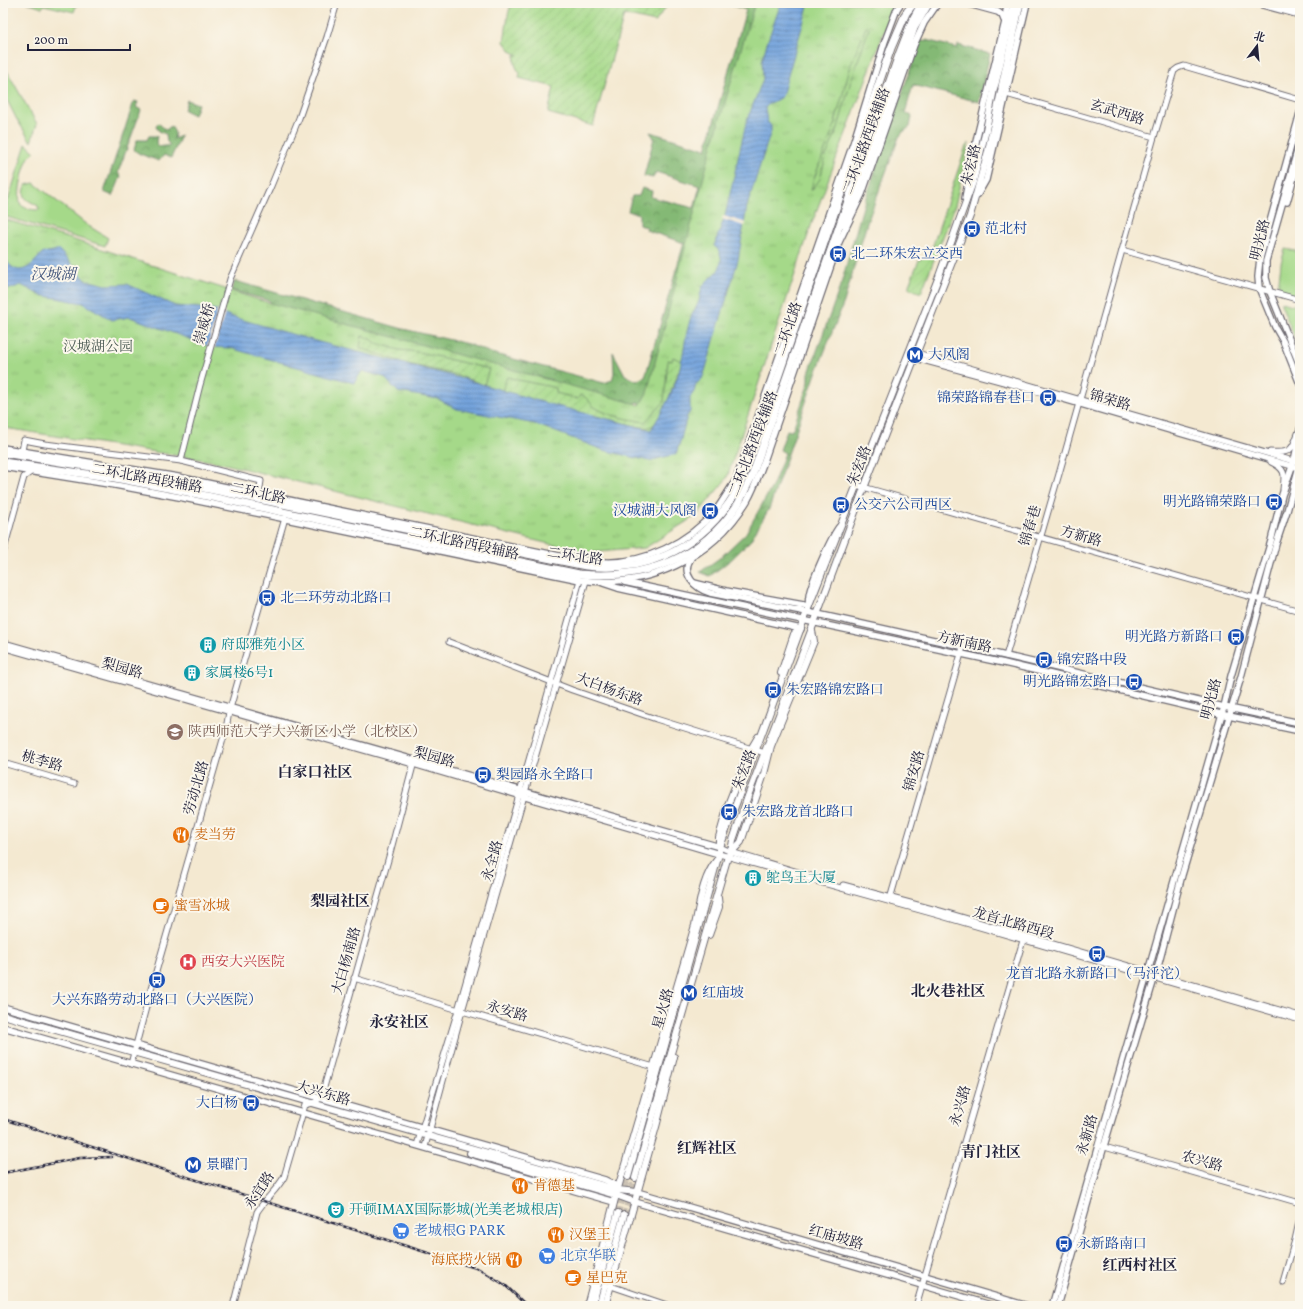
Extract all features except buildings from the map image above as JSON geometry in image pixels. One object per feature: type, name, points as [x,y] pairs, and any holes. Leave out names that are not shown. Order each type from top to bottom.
[{"type":"highway","name":"二环北路","points":[[3,454],[130,473],[586,566],[601,568],[631,567],[668,555],[680,549],[705,530],[729,503],[740,483],[752,453],[891,48],[906,13],[912,3]]},
{"type":"highway","name":"二环北路","points":[[3,462],[32,469],[115,478],[178,490],[579,574],[600,576],[632,574],[652,569],[677,558],[698,545],[722,524],[738,502],[752,476],[840,231],[900,52],[912,21],[922,3]]},
{"type":"highway","points":[[840,231],[850,214],[914,28],[929,3]]},
{"type":"highway","points":[[998,86],[1014,3]]},
{"type":"highway","points":[[998,86],[1020,3]]},
{"type":"highway","points":[[1280,3],[1300,10]]},
{"type":"highway","points":[[1294,3],[1300,5]]},
{"type":"main road","name":"二环北路西段辅路","points":[[3,448],[178,476],[562,556],[603,562],[640,558],[663,549],[687,536],[700,526],[716,510],[736,480],[851,148],[885,41],[897,9],[901,3]]},
{"type":"main road","name":"二环北路西段辅路","points":[[3,467],[32,469],[137,489],[583,580],[597,582],[622,582],[650,576],[673,567],[692,556],[715,539],[741,510],[752,490],[768,450],[840,231],[859,200],[914,45],[924,23],[938,3]]},
{"type":"main road","points":[[965,3],[998,12],[1002,15],[1005,22]]},
{"type":"main road","name":"朱宏路","points":[[965,202],[977,137],[1005,22],[1007,3]]},
{"type":"main road","points":[[976,196],[986,180],[1027,3]]},
{"type":"main road","points":[[1255,3],[1300,15]]},
{"type":"main road","name":"朱宏路","points":[[730,854],[733,840],[766,755],[769,740],[864,488],[970,216],[988,151],[998,86]]},
{"type":"main road","name":"朱宏路","points":[[720,847],[754,749],[840,525],[939,276],[973,182],[998,86]]},
{"type":"main road","name":"明光路","points":[[1272,219],[1277,195],[1300,113]]},
{"type":"main road","name":"明光路","points":[[1300,124],[1283,191],[1277,224],[1266,261],[1266,278],[1270,292],[1300,366]]},
{"type":"main road","name":"明光路","points":[[1300,141],[1272,219],[1260,258],[1258,277],[1259,288],[1275,327],[1283,341],[1300,384]]},
{"type":"main road","points":[[1277,224],[1287,202],[1300,156]]},
{"type":"main road","points":[[850,214],[859,200]]},
{"type":"main road","name":"明光路","points":[[1155,976],[1182,875],[1229,716],[1276,544],[1290,500],[1298,465],[1300,432]]},
{"type":"main road","name":"明光路","points":[[1148,974],[1224,707],[1231,676],[1271,541],[1282,495],[1298,465]]},
{"type":"main road","name":"方新南路","points":[[692,556],[688,564],[689,576],[694,582],[705,586],[808,609],[817,614],[1300,723]]},
{"type":"main road","points":[[597,582],[801,629]]},
{"type":"main road","name":"方新南路","points":[[622,582],[804,621],[813,626],[961,654],[1300,731]]},
{"type":"main road","points":[[766,755],[814,641],[813,626]]},
{"type":"main road","name":"梨园路","points":[[3,643],[230,710]]},
{"type":"main road","name":"梨园路","points":[[3,647],[720,847]]},
{"type":"main road","name":"梨园路","points":[[522,793],[719,856]]},
{"type":"main road","name":"星火路","points":[[720,847],[719,856],[698,934],[686,965],[674,1007],[631,1177],[674,1045],[717,894],[730,854]]},
{"type":"main road","points":[[686,965],[708,870],[719,856]]},
{"type":"main road","points":[[605,1306],[673,1062],[719,907],[717,894]]},
{"type":"main road","points":[[697,914],[698,934]]},
{"type":"main road","name":"永新路","points":[[1058,1306],[1148,974]]},
{"type":"main road","name":"永新路","points":[[1052,1306],[1155,976]]},
{"type":"main road","points":[[3,1006],[605,1180],[617,1186],[617,1192]]},
{"type":"main road","points":[[587,1306],[614,1202],[654,1067],[674,1007]]},
{"type":"main road","name":"大兴东路","points":[[3,1015],[305,1105],[617,1192],[635,1202]]},
{"type":"main road","name":"大兴东路","points":[[3,1019],[313,1103],[420,1136]]},
{"type":"main road","points":[[3,1027],[614,1202]]},
{"type":"main road","points":[[662,1042],[663,1055]]},
{"type":"main road","points":[[673,1062],[674,1045]]},
{"type":"main road","name":"大兴东路","points":[[617,1192],[637,1192]]},
{"type":"main road","name":"红庙坡路","points":[[637,1192],[1028,1306]]},
{"type":"main road","name":"红庙坡路","points":[[635,1202],[994,1306]]},
{"type":"main road","points":[[592,1306],[621,1214],[599,1306]]},
{"type":"street","name":"崇威桥","points":[[181,461],[230,278],[271,186],[299,118],[337,3]]},
{"type":"street","points":[[1154,137],[1174,71],[1184,66],[1300,100]]},
{"type":"street","name":"玄武西路","points":[[1006,94],[1154,137],[1079,402]]},
{"type":"street","points":[[1122,250],[1300,300]]},
{"type":"street","name":"锦荣路","points":[[916,356],[1298,465]]},
{"type":"street","name":"锦春巷","points":[[1006,656],[1079,402]]},
{"type":"street","points":[[1255,452],[1287,452],[1292,447],[1300,428]]},
{"type":"street","points":[[22,451],[24,440],[181,461],[261,481],[259,494]]},
{"type":"street","points":[[1255,452],[1282,469],[1284,477],[1282,495]]},
{"type":"street","points":[[3,553],[24,477],[32,469]]},
{"type":"street","points":[[1290,500],[1300,480]]},
{"type":"street","name":"方新路","points":[[856,485],[1300,611]]},
{"type":"street","name":"劳动北路","points":[[131,1064],[285,518]]},
{"type":"street","name":"永全路","points":[[425,1148],[460,1011],[583,580]]},
{"type":"street","name":"大白杨东路","points":[[448,642],[554,683],[718,740],[754,749],[766,755]]},
{"type":"street","name":"锦安路","points":[[890,900],[963,647]]},
{"type":"street","name":"大白杨南路","points":[[320,1098],[390,853],[414,762]]},
{"type":"street","name":"桃李路","points":[[3,763],[74,784]]},
{"type":"street","name":"龙首北路西段","points":[[720,847],[730,854],[1300,1016]]},
{"type":"street","name":"龙首北路西段","points":[[719,856],[730,854]]},
{"type":"street","name":"永兴路","points":[[916,1306],[1023,938]]},
{"type":"street","name":"龙首北路西段","points":[[1155,976],[1300,1020]]},
{"type":"street","name":"永安路","points":[[354,978],[460,1011],[654,1067]]},
{"type":"street","name":"永全路","points":[[417,1145],[460,1011]]},
{"type":"street","points":[[302,1113],[305,1105],[313,1103],[320,1098]]},
{"type":"street","name":"永宜路","points":[[233,1306],[256,1216],[264,1200],[284,1177],[302,1113]]},
{"type":"street","name":"农兴路","points":[[1101,1146],[1300,1202]]},
{"type":"street","points":[[1283,1282],[1300,1218]]},
{"type":"street","points":[[611,1286],[670,1306]]},
{"type":"green space","points":[[27,3],[77,3],[74,12],[44,5],[42,8]]},
{"type":"green space","points":[[511,3],[669,3],[655,22],[624,15],[593,126],[548,113],[554,87],[519,78],[520,73],[516,67],[515,55],[519,55],[512,52],[504,42]]},
{"type":"green space","points":[[724,3],[782,3],[645,404],[636,402],[633,417],[551,384],[552,380],[537,376],[534,382],[273,311],[270,301],[231,290],[235,281],[403,329],[468,344],[491,353],[604,383],[612,380],[614,373],[613,352],[625,375],[637,381],[645,377],[684,243],[646,230],[647,227],[639,225],[639,214],[628,211],[632,196],[639,196],[642,188],[652,191],[651,197],[694,208],[700,186],[656,172],[653,178],[644,176],[654,138],[650,132],[706,149],[746,10]]},
{"type":"green space","name":"汉城湖公园","points":[[755,3],[895,3],[812,223],[727,478],[697,515],[645,548],[586,553],[217,462],[5,428],[3,440],[3,219],[68,238],[259,300],[640,405],[647,393],[713,142]]},
{"type":"green space","points":[[866,27],[869,28],[850,84],[838,128],[826,156],[820,179],[811,191],[813,181],[833,130],[851,64]]},
{"type":"green space","points":[[926,40],[957,48],[958,45],[990,54],[979,102],[913,85],[905,113],[912,116],[910,127],[899,137],[867,223],[844,302],[815,376],[769,509],[750,541],[733,558],[710,576],[700,572],[721,557],[746,533],[773,485],[785,453],[780,450],[787,430],[791,431],[793,429],[809,382],[809,373],[841,284],[864,203],[920,41]]},
{"type":"green space","points":[[3,64],[37,124],[31,142],[16,118],[3,92]]},
{"type":"green space","points":[[187,100],[198,104],[194,115],[184,110]]},
{"type":"green space","points":[[134,101],[138,102],[136,107],[141,110],[118,173],[121,176],[113,196],[104,192]]},
{"type":"green space","points":[[158,123],[166,130],[171,126],[175,133],[174,139],[181,136],[171,158],[164,155],[159,161],[140,154],[134,150],[137,140],[147,140],[149,136],[157,136],[156,142],[159,147],[170,145],[167,142],[166,134],[160,132],[156,127]]},
{"type":"green space","points":[[969,143],[955,206],[921,293],[909,288],[909,285],[919,260],[930,254],[966,146]]},
{"type":"green space","points":[[26,144],[35,152],[30,156],[23,172],[19,195],[21,205],[27,208],[39,210],[38,206],[28,200],[24,194],[26,185],[34,183],[87,225],[108,238],[105,246],[3,216]]},
{"type":"green space","points":[[1285,249],[1300,252],[1300,297],[1278,290],[1281,263]]},
{"type":"green space","points":[[1281,302],[1300,307],[1300,351],[1281,304]]},
{"type":"green space","points":[[362,336],[371,339],[376,343],[399,350],[419,352],[489,369],[484,385],[457,375],[408,364],[360,348]]},
{"type":"green space","points":[[673,357],[682,361],[660,417],[655,424],[650,427],[640,427],[553,406],[502,391],[507,377],[556,388],[556,393],[578,399],[580,395],[588,399],[596,408],[608,414],[645,422],[664,402],[668,360],[672,361]]},
{"type":"water","name":"汉城湖","points":[[781,3],[809,3],[782,96],[765,108],[767,121],[771,126],[771,131],[747,206],[738,260],[705,371],[702,379],[696,384],[694,392],[690,397],[690,412],[687,416],[676,454],[649,461],[603,450],[535,424],[457,409],[438,399],[398,392],[384,377],[362,371],[354,383],[230,348],[211,347],[130,317],[112,320],[83,303],[40,295],[21,285],[10,289],[3,287],[3,252],[10,265],[15,269],[20,270],[32,264],[42,253],[59,250],[86,280],[106,285],[127,284],[175,306],[212,309],[233,317],[319,342],[464,379],[549,404],[651,430],[675,385],[690,320],[699,301],[702,288],[720,267],[721,255],[714,246],[725,216],[746,123],[763,79],[762,61]]},
{"type":"pier","points":[[723,216],[746,223],[745,226],[722,219]]},
{"type":"pier","points":[[218,310],[225,312],[214,349],[211,349],[207,348]]},
{"type":"tunnel","points":[[618,1213],[628,1177]]},
{"type":"tunnel","points":[[624,1215],[635,1178]]},
{"type":"railway","points":[[3,1119],[479,1269],[505,1285],[527,1306]]},
{"type":"railway","points":[[3,1173],[80,1158],[112,1157]]},
{"type":"place","name":"范北村","points":[[972,229]]},
{"type":"place","name":"北二环朱宏立交西","points":[[838,254]]},
{"type":"place","name":"大风阁","points":[[915,355]]},
{"type":"place","name":"锦荣路锦春巷口","points":[[1048,398]]},
{"type":"place","name":"明光路锦荣路口","points":[[1274,502]]},
{"type":"place","name":"公交六公司西区","points":[[841,505]]},
{"type":"place","name":"汉城湖大风阁","points":[[710,511]]},
{"type":"place","name":"北二环劳动北路口","points":[[267,598]]},
{"type":"place","name":"明光路方新路口","points":[[1236,637]]},
{"type":"place","name":"府邸雅苑小区","points":[[208,645]]},
{"type":"place","name":"锦宏路中段","points":[[1044,660]]},
{"type":"place","name":"家属楼6号1","points":[[192,673]]},
{"type":"place","name":"明光路锦宏路口","points":[[1134,682]]},
{"type":"place","name":"朱宏路锦宏路口","points":[[773,690]]},
{"type":"place","name":"陕西师范大学大兴新区小学（北校区）","points":[[175,732]]},
{"type":"place","name":"梨园路永全路口","points":[[483,775]]},
{"type":"place","name":"朱宏路龙首北路口","points":[[729,812]]},
{"type":"place","name":"麦当劳","points":[[181,835]]},
{"type":"place","name":"鸵鸟王大厦","points":[[753,878]]},
{"type":"place","name":"蜜雪冰城","points":[[161,906]]},
{"type":"place","name":"龙首北路永新路口（马泘沱）","points":[[1097,954]]},
{"type":"place","name":"西安大兴医院","points":[[188,962]]},
{"type":"place","name":"大兴东路劳动北路口（大兴医院）","points":[[157,980]]},
{"type":"place","name":"红庙坡","points":[[689,993]]},
{"type":"place","name":"大白杨","points":[[251,1103]]},
{"type":"place","name":"景曜门","points":[[193,1165]]},
{"type":"place","name":"肯德基","points":[[520,1186]]},
{"type":"place","name":"开顿IMAX国际影城(光美老城根店)","points":[[336,1210]]},
{"type":"place","name":"老城根G PARK","points":[[401,1231]]},
{"type":"place","name":"汉堡王","points":[[556,1235]]},
{"type":"place","name":"永新路南口","points":[[1064,1244]]},
{"type":"place","name":"北京华联","points":[[547,1256]]},
{"type":"place","name":"海底捞火锅","points":[[514,1260]]},
{"type":"place","name":"星巴克","points":[[573,1278]]},
{"type":"district","name":"白家口社区","points":[[315,773]]},
{"type":"district","name":"梨园社区","points":[[340,902]]},
{"type":"district","name":"北火巷社区","points":[[948,992]]},
{"type":"district","name":"永安社区","points":[[399,1023]]},
{"type":"district","name":"红辉社区","points":[[707,1149]]},
{"type":"district","name":"青门社区","points":[[991,1153]]},
{"type":"district","name":"红西村社区","points":[[1140,1266]]}]
